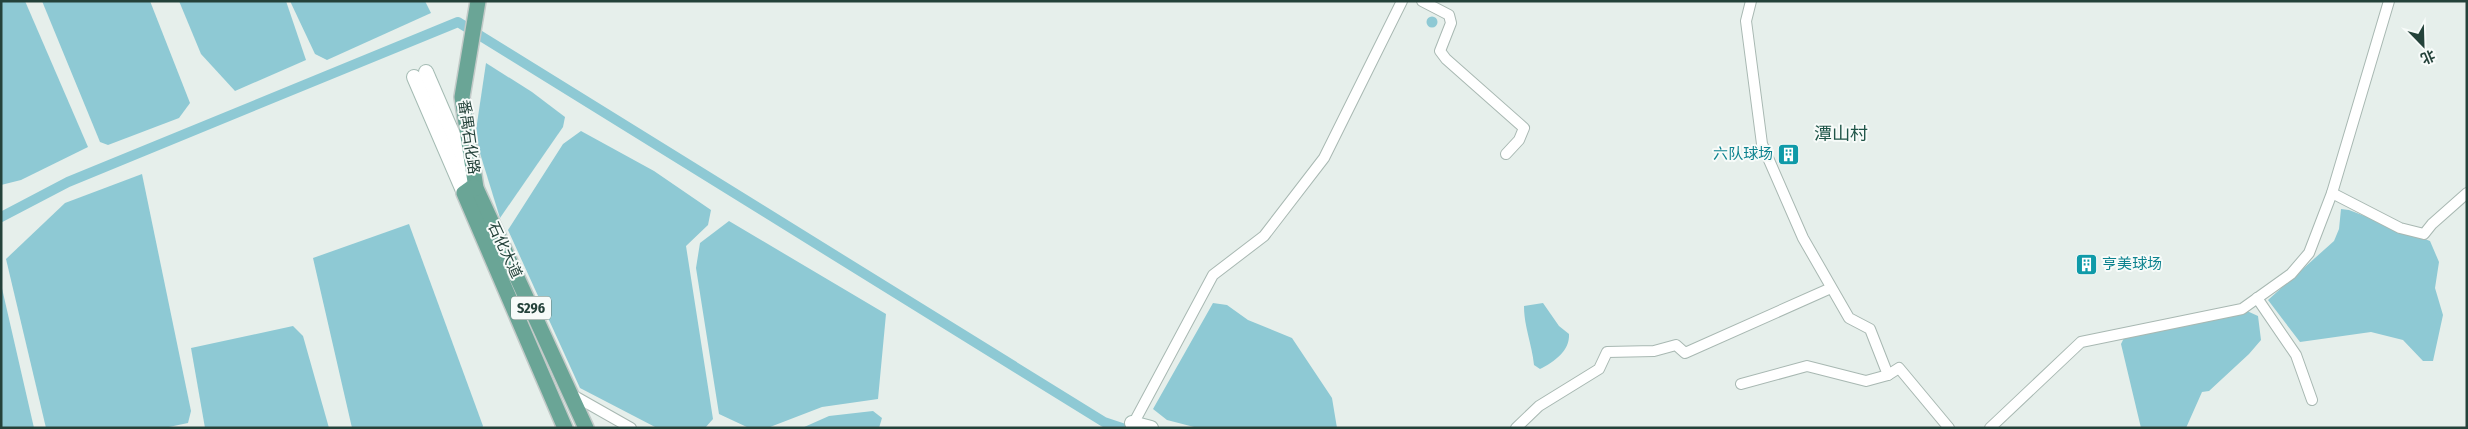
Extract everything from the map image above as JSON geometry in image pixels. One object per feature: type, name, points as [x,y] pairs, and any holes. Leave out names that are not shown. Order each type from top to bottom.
[{"type":"main road","name":"番禺石化路","points":[[470,191],[462,97],[478,1]]},
{"type":"main road","name":"石化大道","points":[[420,74],[470,191],[564,428]]},
{"type":"main road","name":"石化大道","points":[[470,191],[586,428]]},
{"type":"main road","points":[[1132,425],[1151,428]]},
{"type":"street","points":[[1132,425],[1213,275],[1264,236],[1324,158],[1402,1]]},
{"type":"street","points":[[1422,1],[1449,15],[1451,23],[1440,51],[1446,59],[1524,128],[1519,140],[1506,154]]},
{"type":"street","points":[[1750,1],[1746,21],[1762,144],[1803,238],[1848,318],[1870,329],[1888,375]]},
{"type":"street","points":[[1990,428],[2081,342],[2242,309],[2291,274],[2309,253],[2332,193],[2389,1]]},
{"type":"street","points":[[2332,193],[2400,228],[2424,234],[2432,224],[2467,193]]},
{"type":"street","points":[[1516,428],[1538,406],[1599,369],[1607,352],[1654,351],[1676,345],[1686,354],[1832,288]]},
{"type":"street","points":[[2257,298],[2296,355],[2312,400]]},
{"type":"street","points":[[1741,384],[1807,366],[1866,381],[1888,375],[1898,368],[1949,428]]},
{"type":"street","points":[[571,394],[631,428]]},
{"type":"water","points":[[1,1],[25,1],[88,147],[21,180],[1,185]]},
{"type":"water","points":[[42,1],[150,1],[190,103],[179,118],[108,145],[100,142]]},
{"type":"water","points":[[179,1],[286,1],[306,60],[235,91],[201,54]]},
{"type":"water","points":[[290,1],[425,1],[431,13],[327,60],[315,54]]},
{"type":"water","points":[[1432,16],[1438,22],[1432,28],[1426,22]]},
{"type":"water","points":[[486,63],[532,92],[565,117],[563,127],[500,218],[475,137]]},
{"type":"water","points":[[581,131],[654,171],[711,210],[708,225],[686,246],[713,419],[705,428],[657,428],[580,388],[508,230],[563,144]]},
{"type":"water","points":[[142,174],[191,411],[188,423],[164,428],[46,428],[6,259],[65,203]]},
{"type":"water","points":[[2341,209],[2349,210],[2430,241],[2439,262],[2435,288],[2443,315],[2433,361],[2423,361],[2403,340],[2371,332],[2300,342],[2268,300],[2334,241],[2339,229]]},
{"type":"water","points":[[729,221],[886,314],[878,399],[822,407],[770,427],[749,428],[719,414],[696,268],[700,243]]},
{"type":"water","points":[[409,224],[483,426],[482,428],[352,428],[313,258]]},
{"type":"water","points":[[1,284],[34,428],[1,428]]},
{"type":"water","points":[[1213,303],[1227,305],[1248,320],[1292,338],[1332,398],[1337,428],[1198,428],[1167,420],[1153,409]]},
{"type":"water","points":[[1543,303],[1559,326],[1569,334],[1569,340],[1564,351],[1556,359],[1540,369],[1534,365],[1525,321],[1524,306]]},
{"type":"water","points":[[2247,311],[2258,316],[2261,340],[2249,354],[2209,391],[2202,392],[2186,428],[2141,428],[2121,344],[2125,336],[2192,325]]},
{"type":"water","points":[[293,326],[303,336],[329,428],[205,428],[191,348]]},
{"type":"water","points":[[873,411],[882,418],[879,428],[802,428],[829,416]]},
{"type":"waterway","points":[[1,217],[68,182],[458,22],[1104,422],[1122,428]]},
{"type":"place","name":"六队球场","points":[[1789,154]]},
{"type":"place","name":"亨美球场","points":[[2086,264]]},
{"type":"district","name":"潭山村","points":[[1841,134]]}]
